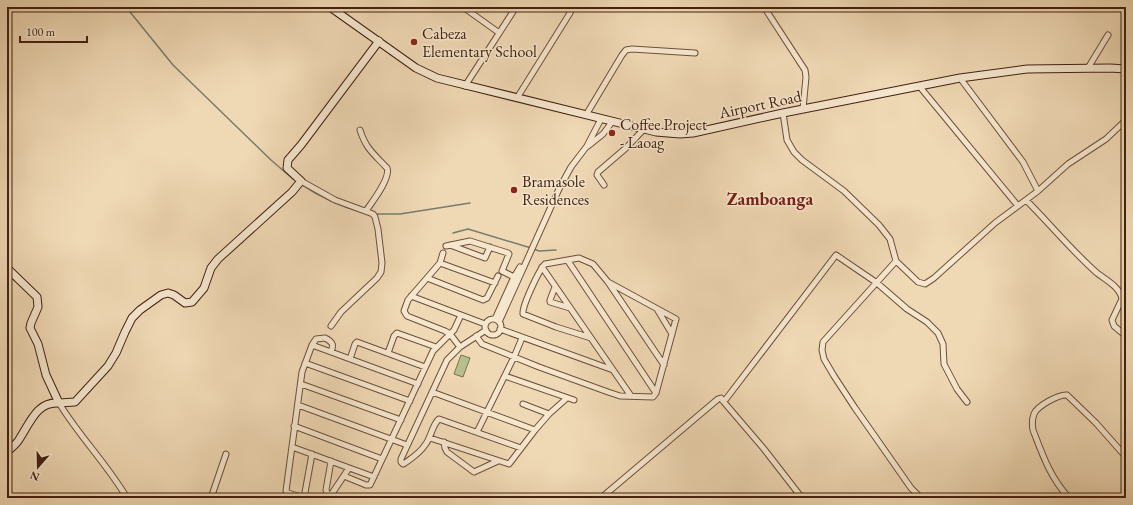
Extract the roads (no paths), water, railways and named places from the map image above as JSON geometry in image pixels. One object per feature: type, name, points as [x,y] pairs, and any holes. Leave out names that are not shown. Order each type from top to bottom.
[{"type":"main road","name":"Airport Road","points":[[330,7],[341,10],[379,41],[416,68],[437,78],[612,122],[667,134],[693,133],[783,113],[960,78],[1026,69],[1126,69]]},
{"type":"main road","points":[[7,452],[19,439],[38,410],[44,405],[77,400],[108,366],[116,353],[132,318],[140,310],[168,293],[174,295],[185,303],[192,302],[196,299],[204,288],[210,268],[218,259],[292,192],[301,181],[287,168],[288,160],[301,145],[379,41]]},
{"type":"main road","points":[[7,268],[37,297],[38,307],[30,328],[38,344],[46,375],[59,403]]},
{"type":"street","points":[[463,7],[498,32]]},
{"type":"street","points":[[465,86],[498,32],[516,7]]},
{"type":"street","points":[[764,7],[805,70],[806,77],[803,109]]},
{"type":"street","points":[[517,98],[570,13]]},
{"type":"street","points":[[1088,68],[1108,35]]},
{"type":"street","points":[[586,115],[626,50],[632,49],[695,53]]},
{"type":"street","points":[[960,78],[1023,162],[1038,191]]},
{"type":"street","points":[[920,87],[1018,206]]},
{"type":"street","points":[[783,113],[787,140],[791,148],[802,160],[844,191],[879,225],[890,239],[896,261],[918,282],[923,284],[928,283],[979,237],[1038,191],[1068,164],[1106,139],[1126,120]]},
{"type":"street","points":[[506,298],[538,237],[544,219],[559,189],[571,167],[587,146],[601,119]]},
{"type":"street","points":[[587,146],[603,134],[612,122]]},
{"type":"street","points":[[604,185],[597,175],[598,172],[626,148],[644,129]]},
{"type":"street","points":[[360,130],[364,143],[370,152],[387,168],[388,171],[385,181],[366,211]]},
{"type":"street","points":[[301,181],[334,200],[373,214],[376,220],[382,263],[381,272],[377,278],[341,312],[331,326]]},
{"type":"street","points":[[1026,200],[1051,224],[1083,259],[1118,290],[1124,299],[1112,320],[1114,326],[1126,336]]},
{"type":"street","points":[[490,247],[484,258],[448,246],[470,241],[490,247],[509,254],[502,271],[514,277]]},
{"type":"street","points":[[443,253],[440,263],[411,296],[404,312],[406,315],[450,334],[460,347]]},
{"type":"street","points":[[723,401],[738,384],[835,256],[838,255],[877,283],[907,309],[927,322],[938,333],[942,344],[944,364],[957,389],[966,402]]},
{"type":"street","points":[[591,338],[549,325],[523,314],[522,310],[542,267],[547,263],[568,261],[579,258],[594,265],[608,282],[664,365]]},
{"type":"street","points":[[568,261],[656,393]]},
{"type":"street","points":[[896,261],[823,342],[822,354],[834,376],[855,408],[911,488],[921,498]]},
{"type":"street","points":[[525,262],[514,277],[497,320],[500,329],[613,370]]},
{"type":"street","points":[[440,263],[495,283]]},
{"type":"street","points":[[542,267],[631,396]]},
{"type":"street","points":[[427,278],[483,300],[487,298],[498,276]]},
{"type":"street","points":[[476,336],[482,344],[608,392],[620,396],[653,397],[656,393],[676,319],[608,282]]},
{"type":"street","points":[[555,287],[550,302],[570,308]]},
{"type":"street","points":[[411,296],[486,324]]},
{"type":"street","points":[[658,309],[672,334]]},
{"type":"street","points":[[344,476],[369,485],[392,440],[425,367],[436,347],[450,334],[461,315]]},
{"type":"street","points":[[497,320],[490,319],[486,324],[486,330],[489,334],[494,334],[498,333],[500,329]]},
{"type":"street","points":[[486,330],[460,347],[447,360],[401,458],[401,462],[403,464],[421,450],[430,438],[439,419],[521,448]]},
{"type":"street","points":[[388,353],[394,336],[397,333],[436,347]]},
{"type":"street","points":[[312,454],[304,498],[288,493],[286,491],[294,426],[305,363],[316,339],[325,338],[333,344],[331,352]]},
{"type":"street","points":[[477,432],[522,338]]},
{"type":"street","points":[[350,359],[357,342],[425,367]]},
{"type":"street","points":[[312,346],[418,384]]},
{"type":"street","points":[[305,363],[410,401]]},
{"type":"street","points":[[505,376],[574,400]]},
{"type":"street","points":[[301,384],[400,420]]},
{"type":"street","points":[[432,392],[535,430]]},
{"type":"street","points":[[1069,498],[1050,473],[1033,430],[1032,424],[1036,410],[1056,397],[1061,395],[1067,396],[1096,423],[1126,457]]},
{"type":"street","points":[[430,438],[509,464],[549,414],[568,398]]},
{"type":"street","points":[[601,498],[719,398],[764,449],[802,498]]},
{"type":"street","points":[[59,403],[108,469],[127,498]]},
{"type":"street","points":[[523,404],[549,414]]},
{"type":"street","points":[[298,405],[407,445]]},
{"type":"street","points":[[294,426],[382,459]]},
{"type":"street","points":[[444,442],[447,452],[474,472],[498,461]]},
{"type":"street","points":[[292,447],[374,476]]},
{"type":"street","points":[[211,498],[226,454]]},
{"type":"street","points":[[329,498],[326,490],[331,461]]},
{"type":"street","points":[[329,498],[349,468]]},
{"type":"waterway","points":[[126,7],[173,65],[271,160],[293,179]]},
{"type":"waterway","points":[[302,185],[332,202],[364,213]]},
{"type":"waterway","points":[[377,214],[400,214],[470,203]]},
{"type":"waterway","points":[[453,233],[468,229],[531,248]]},
{"type":"waterway","points":[[534,249],[539,251],[556,250]]},
{"type":"place","name":"Cabeza Elementary School","points":[[414,42]]},
{"type":"place","name":"Coffee Project - Laoag","points":[[612,133]]},
{"type":"place","name":"Bramasole Residences","points":[[514,190]]},
{"type":"district","name":"Zamboanga","points":[[770,199]]}]
